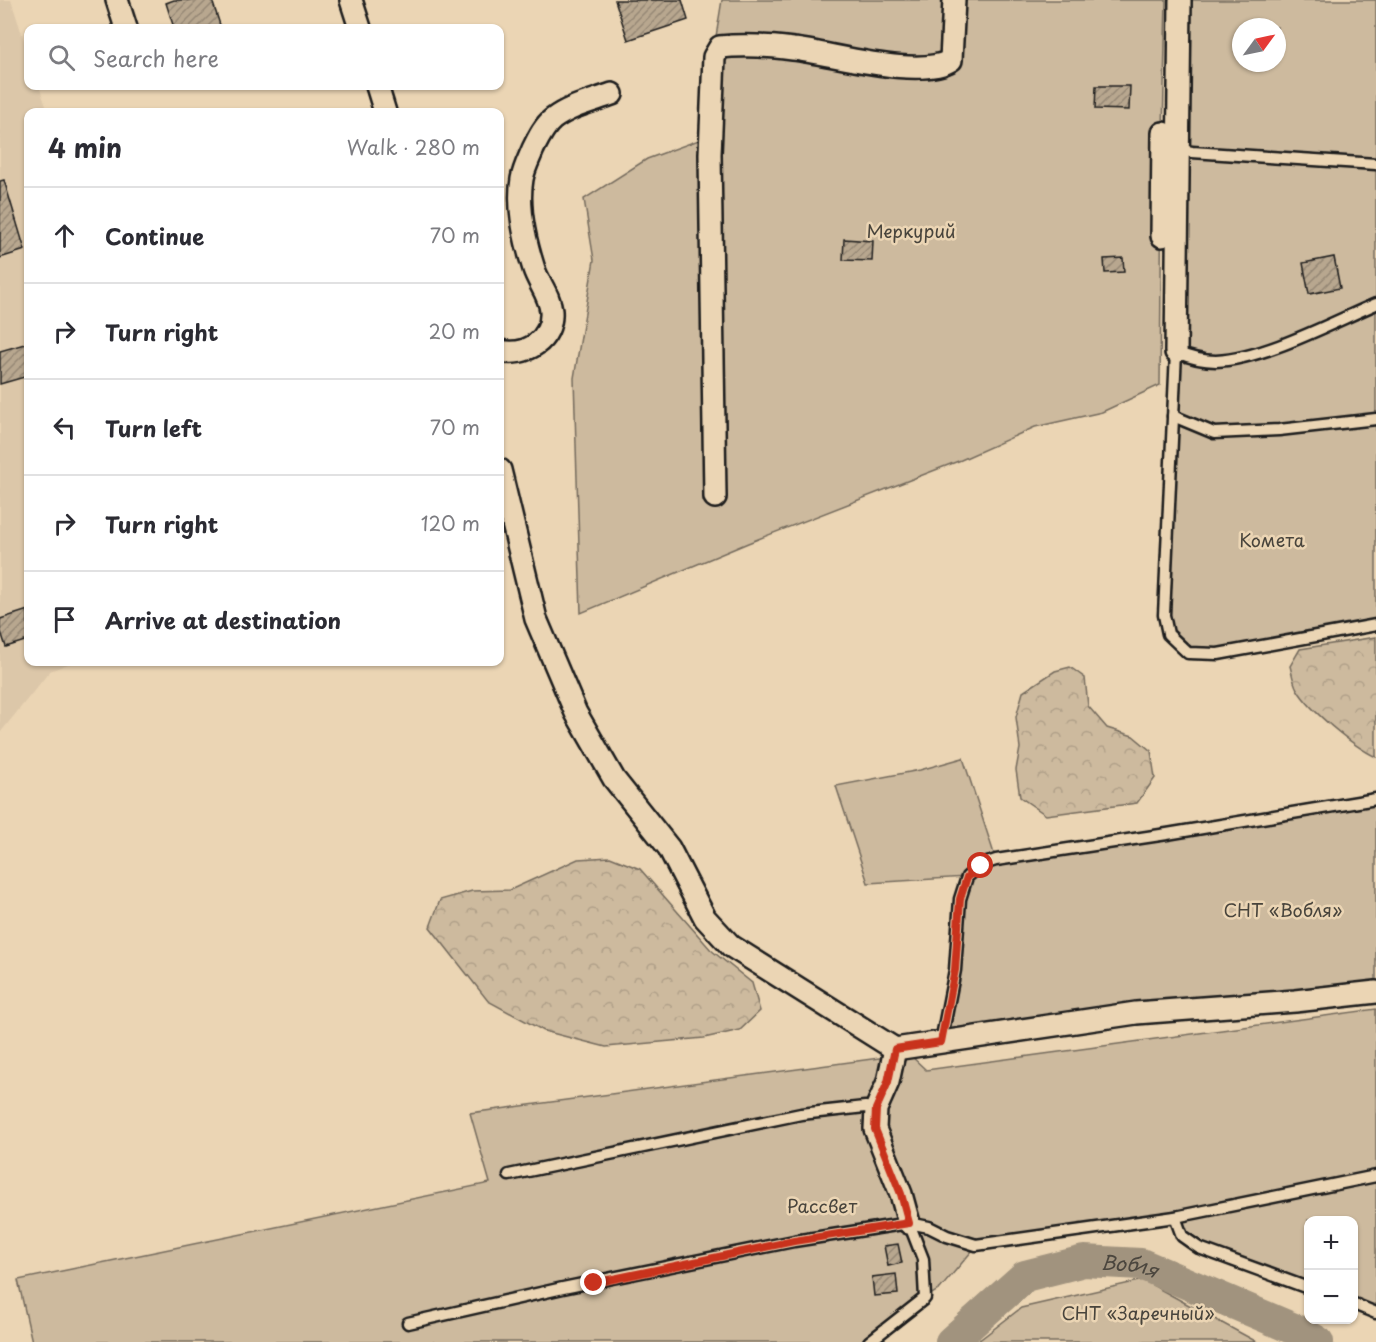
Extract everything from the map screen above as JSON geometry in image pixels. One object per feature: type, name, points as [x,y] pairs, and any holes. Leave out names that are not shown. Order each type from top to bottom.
[{"type":"street","points":[[117,0],[125,24]]},
{"type":"street","points":[[351,0],[359,24]]},
{"type":"street","points":[[715,498],[710,154],[714,57],[720,47],[741,45],[794,49],[907,68],[941,67],[951,60],[954,0]]},
{"type":"street","points":[[1162,321],[1162,173],[1166,0]]},
{"type":"street","points":[[1176,352],[1180,0]]},
{"type":"street","points":[[378,90],[384,108]]},
{"type":"street","points":[[504,352],[510,353],[533,347],[549,332],[551,310],[534,270],[520,210],[524,170],[538,138],[552,119],[612,94]]},
{"type":"street","points":[[504,487],[536,619],[576,713],[614,779],[669,848],[705,918],[731,946],[895,1049],[1136,1013],[1295,1001],[1376,992]]},
{"type":"street","points":[[895,1049],[888,1082],[876,1109],[875,1129],[901,1194],[909,1223]]},
{"type":"lane","points":[[1177,149],[1192,152],[1376,164]]},
{"type":"lane","points":[[1376,304],[1262,352],[1216,361],[1188,357],[1176,352],[1164,615],[1168,634],[1188,652],[1218,654],[1376,626]]},
{"type":"lane","points":[[1173,416],[1214,433],[1279,430],[1376,420]]},
{"type":"lane","points":[[941,1042],[955,970],[960,899],[967,877],[981,866],[996,860],[1376,799]]},
{"type":"lane","points":[[509,1176],[801,1114],[865,1107],[876,1109]]},
{"type":"lane","points":[[408,1323],[563,1288],[794,1241],[909,1223],[929,1227],[946,1236],[976,1245],[1175,1217],[1376,1176]]},
{"type":"lane","points":[[1175,1217],[1182,1236],[1199,1248],[1304,1287]]},
{"type":"lane","points":[[869,1342],[925,1298],[924,1259],[909,1223]]},
{"type":"lane","points":[[1358,1306],[1376,1313]]},
{"type":"shaded area","points":[[0,0],[11,0],[24,41],[24,90],[40,90],[47,108],[24,108],[24,666],[63,666],[50,671],[0,733]]},
{"type":"green space","name":"Меркурий","points":[[722,0],[1166,0],[1160,385],[1102,412],[1035,427],[961,460],[748,543],[581,613],[574,378],[594,260],[584,199],[647,159],[699,140]]},
{"type":"green space","name":"Комета","points":[[1180,0],[1376,0],[1376,625],[1218,654],[1188,653],[1168,634]]},
{"type":"green space","points":[[1376,637],[1376,757],[1344,736],[1303,698],[1297,689],[1290,666],[1300,649]]},
{"type":"green space","points":[[1070,667],[1085,678],[1088,706],[1107,728],[1133,736],[1151,751],[1155,778],[1137,803],[1046,815],[1020,797],[1016,770],[1020,748],[1016,717],[1023,692],[1055,671]]},
{"type":"green space","name":"СНТ «Вобля»","points":[[963,758],[996,860],[1376,799],[1376,992],[941,1042],[966,877],[868,883],[836,786],[920,770]]},
{"type":"green space","points":[[610,857],[640,869],[711,950],[752,983],[760,1011],[740,1030],[704,1038],[606,1047],[544,1031],[488,1001],[430,927],[440,900],[472,891],[510,890],[578,859]]},
{"type":"green space","name":"Рассвет","points":[[1376,1009],[1376,1313],[1358,1306],[1358,1216],[1304,1216],[1304,1286],[1182,1236],[1175,1217],[977,1245],[940,1289],[869,1342],[32,1342],[18,1280],[490,1183],[470,1113],[909,1054],[926,1070]]},
{"type":"green space","name":"СНТ «Заречный»","points":[[1143,1280],[1257,1342],[977,1342],[1021,1308]]},
{"type":"building","points":[[174,0],[212,0],[220,24],[173,24],[166,3]]},
{"type":"building","points":[[615,0],[682,0],[688,20],[628,40]]},
{"type":"building","points":[[1096,86],[1130,86],[1129,110],[1095,109]]},
{"type":"building","points":[[4,180],[24,250],[0,258],[0,181]]},
{"type":"building","points":[[844,239],[873,241],[872,261],[843,260]]},
{"type":"building","points":[[1334,257],[1340,288],[1309,294],[1303,263]]},
{"type":"building","points":[[1123,258],[1124,272],[1105,273],[1104,259]]},
{"type":"building","points":[[24,344],[24,377],[0,384],[0,351]]},
{"type":"building","points":[[24,611],[24,641],[6,647],[0,629],[0,619]]},
{"type":"building","points":[[898,1244],[902,1263],[888,1266],[884,1246]]},
{"type":"building","points":[[896,1274],[898,1294],[874,1296],[872,1277]]},
{"type":"waterway","name":"Вобля","points":[[951,1342],[1025,1276],[1084,1261],[1141,1264],[1301,1332],[1318,1342]]},
{"type":"route","points":[[594,1283],[794,1241],[909,1223],[901,1194],[875,1129],[876,1109],[888,1082],[895,1049],[941,1042],[955,970],[960,899],[967,877],[981,866]]}]
